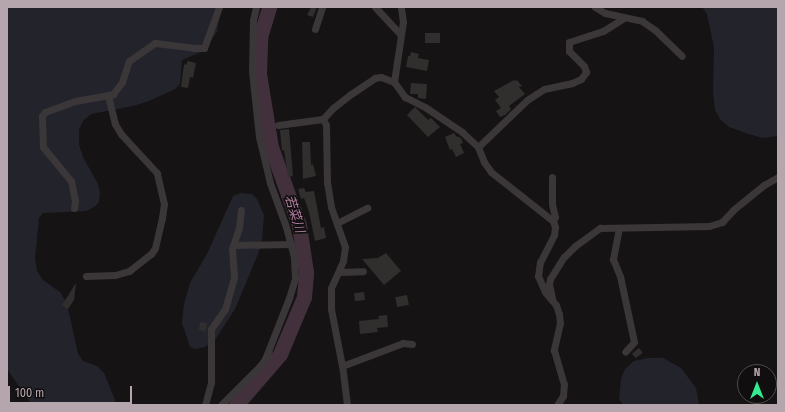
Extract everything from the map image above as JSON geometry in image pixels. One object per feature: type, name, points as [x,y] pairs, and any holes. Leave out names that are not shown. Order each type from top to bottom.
[{"type":"street","points":[[74,208],[75,201],[72,181],[44,150],[42,116],[45,112],[54,107],[108,95],[118,90],[129,61],[155,43],[204,48],[219,7]]},
{"type":"street","points":[[221,405],[265,359],[290,298],[295,278],[294,257],[291,244],[270,183],[259,137],[252,71],[253,20],[256,7]]},
{"type":"street","points":[[316,29],[322,7]]},
{"type":"street","points":[[375,7],[400,34]]},
{"type":"street","points":[[394,82],[403,22],[401,7]]},
{"type":"street","points":[[595,7],[624,18],[642,21],[655,30],[682,56]]},
{"type":"street","points":[[478,147],[526,100],[544,89],[572,83],[582,79],[586,72],[584,66],[569,52],[569,42],[603,31],[624,18]]},
{"type":"street","points":[[278,125],[322,119],[333,108],[375,78],[388,78],[394,82],[405,97],[450,123],[478,147],[488,168],[553,221],[555,227],[554,235],[540,262],[538,276],[545,292],[552,298]]},
{"type":"street","points":[[86,276],[115,275],[129,271],[151,254],[155,248],[164,204],[157,173],[115,124],[108,95]]},
{"type":"street","points":[[322,119],[326,125],[327,183],[331,207],[345,247],[343,261],[331,288],[331,310],[342,366],[347,405]]},
{"type":"street","points":[[552,177],[552,204],[555,217],[553,221]]},
{"type":"street","points":[[557,405],[563,396],[564,384],[554,350],[560,322],[549,284],[550,279],[564,257],[575,246],[600,228],[709,226],[722,222],[733,210],[764,185],[778,177]]},
{"type":"street","points":[[337,223],[367,208]]},
{"type":"street","points":[[205,405],[211,382],[211,329],[225,309],[234,277],[232,256],[233,245],[239,228],[241,210]]},
{"type":"street","points":[[619,228],[613,259],[620,276],[634,342],[625,352]]},
{"type":"street","points":[[233,245],[291,244]]},
{"type":"street","points":[[339,272],[363,270]]},
{"type":"street","points":[[342,366],[402,343],[412,344]]},
{"type":"shaded area","points":[[7,7],[221,7],[217,32],[203,51],[182,60],[180,84],[175,89],[149,101],[133,106],[91,114],[83,121],[79,130],[79,145],[84,159],[97,182],[100,192],[99,202],[94,207],[86,211],[43,213],[39,218],[35,259],[37,271],[43,280],[60,292],[66,302],[78,354],[83,361],[97,366],[104,373],[117,405],[32,405],[7,369]]},
{"type":"shaded area","points":[[702,7],[778,7],[778,136],[762,138],[729,127],[720,119],[715,110],[713,92],[714,47],[707,14]]},
{"type":"shaded area","points":[[241,193],[252,194],[257,199],[264,215],[262,241],[235,309],[215,340],[205,347],[196,349],[190,347],[182,323],[184,304],[190,283],[207,254],[233,196]]},
{"type":"shaded area","points":[[648,358],[663,358],[681,368],[696,388],[699,405],[623,405],[619,399],[621,379],[625,369],[634,361]]},
{"type":"building","points":[[311,7],[317,7],[313,17],[307,15]]},
{"type":"building","points":[[425,33],[440,33],[440,43],[425,43]]},
{"type":"building","points":[[411,52],[419,54],[418,58],[429,60],[427,71],[406,67],[408,56],[410,56]]},
{"type":"building","points":[[188,61],[196,63],[193,78],[190,77],[188,88],[181,87],[184,64],[186,65]]},
{"type":"building","points":[[514,80],[517,80],[522,86],[519,87],[525,94],[509,106],[511,109],[505,115],[500,117],[496,111],[501,108],[495,100],[499,97],[494,91]]},
{"type":"building","points":[[411,83],[427,84],[426,99],[418,98],[418,94],[410,94]]},
{"type":"building","points":[[415,107],[428,120],[431,118],[440,127],[428,137],[407,115]]},
{"type":"building","points":[[289,129],[293,176],[288,177],[284,150],[282,151],[280,130]]},
{"type":"building","points":[[454,133],[456,136],[461,138],[463,143],[460,144],[464,153],[456,157],[452,149],[450,150],[445,137]]},
{"type":"building","points":[[302,142],[310,142],[311,165],[313,164],[316,176],[303,179]]},
{"type":"building","points":[[304,188],[306,192],[314,191],[321,228],[324,227],[326,238],[315,241],[309,212],[304,198],[301,199],[298,189]]},
{"type":"building","points":[[386,253],[401,271],[384,285],[362,259],[378,258]]},
{"type":"building","points":[[76,283],[74,300],[68,309],[62,305]]},
{"type":"building","points":[[364,292],[365,300],[355,301],[354,293]]},
{"type":"building","points":[[407,295],[409,305],[397,307],[395,297]]},
{"type":"building","points":[[387,315],[388,327],[377,328],[378,332],[360,334],[359,321],[379,319],[378,316]]},
{"type":"building","points":[[200,322],[207,323],[206,331],[199,330]]},
{"type":"building","points":[[639,348],[643,353],[636,358],[632,354]]},
{"type":"waterway","name":"若菜川","points":[[236,405],[280,354],[304,297],[306,272],[299,225],[271,147],[259,74],[260,37],[269,7]]}]
